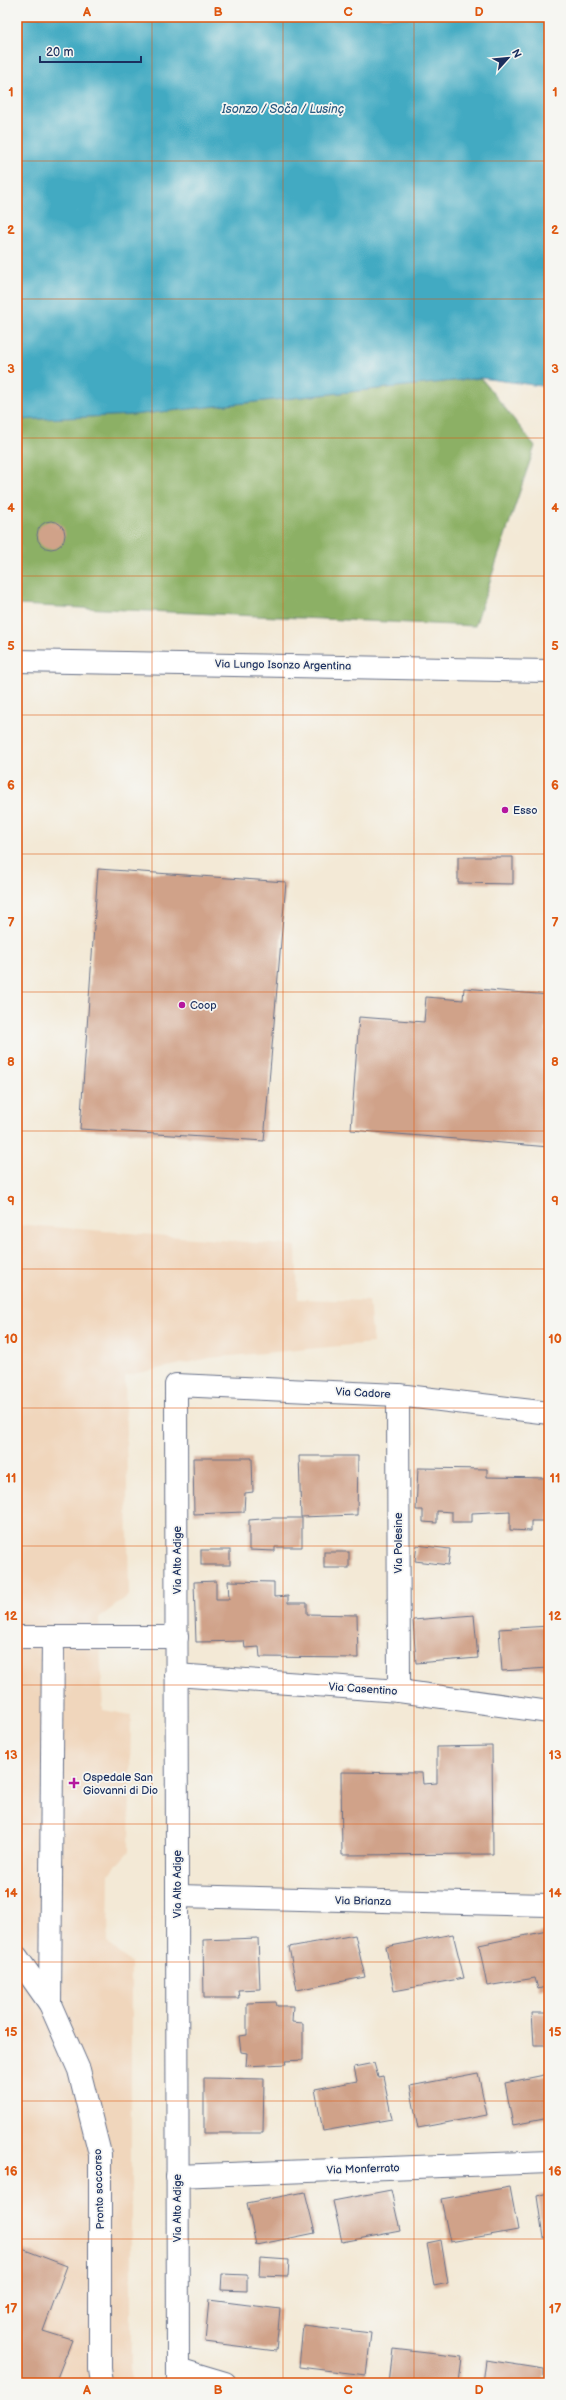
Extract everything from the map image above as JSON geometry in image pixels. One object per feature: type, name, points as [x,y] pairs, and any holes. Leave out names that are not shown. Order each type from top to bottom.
[{"type":"street","name":"Via Lungo Isonzo Argentina","points":[[17,661],[549,671]]},
{"type":"street","name":"Via Cadore","points":[[176,1385],[398,1395],[549,1413]]},
{"type":"street","name":"Via Alto Adige","points":[[176,1385],[178,2376]]},
{"type":"street","name":"Via Polesine","points":[[398,1395],[399,1691]]},
{"type":"street","points":[[17,1637],[177,1637]]},
{"type":"street","points":[[50,2004],[53,1637]]},
{"type":"street","name":"Via Casentino","points":[[176,1676],[399,1691],[549,1712]]},
{"type":"street","name":"Via Brianza","points":[[177,1896],[549,1905]]},
{"type":"street","name":"Pronto soccorso","points":[[17,1957],[50,2004],[79,2070],[100,2154],[100,2369],[102,2383]]},
{"type":"street","points":[[17,1981],[50,2004]]},
{"type":"street","name":"Via Monferrato","points":[[177,2176],[549,2162]]},
{"type":"street","points":[[178,2376],[225,2383]]},
{"type":"shaded area","name":"Ospedale San Giovanni di Dio","points":[[27,1225],[296,1246],[298,1299],[369,1301],[373,1343],[209,1358],[125,1376],[129,1595],[99,1618],[103,1710],[131,1715],[129,1851],[109,1874],[108,1943],[131,1963],[131,2383],[17,2383],[17,1226]]},
{"type":"green space","points":[[481,378],[535,446],[475,626],[17,605],[17,420],[132,415]]},
{"type":"water","name":"Isonzo / Soča / Lusinç","points":[[17,17],[549,17],[549,387],[481,378],[132,415],[17,420]]},
{"type":"building","points":[[51,521],[61,525],[65,535],[61,545],[51,549],[41,545],[37,535],[41,525]]},
{"type":"building","points":[[458,857],[513,857],[513,884],[458,883]]},
{"type":"building","name":"Coop","points":[[98,869],[286,882],[264,1141],[80,1129]]},
{"type":"building","points":[[464,988],[549,995],[546,1033],[549,1033],[549,1147],[351,1130],[359,1017],[424,1022],[426,997],[463,1000]]},
{"type":"building","points":[[299,1456],[358,1456],[357,1515],[301,1517]]},
{"type":"building","points":[[193,1458],[252,1458],[253,1492],[245,1493],[244,1512],[194,1514]]},
{"type":"building","points":[[418,1468],[487,1469],[487,1477],[549,1478],[549,1521],[531,1521],[531,1531],[510,1530],[510,1511],[472,1513],[472,1522],[452,1522],[452,1512],[437,1511],[437,1523],[423,1522],[423,1510],[416,1510]]},
{"type":"building","points":[[302,1518],[302,1547],[275,1547],[275,1551],[249,1550],[249,1520]]},
{"type":"building","points":[[417,1545],[450,1549],[448,1565],[415,1561]]},
{"type":"building","points":[[201,1550],[230,1550],[230,1565],[201,1565]]},
{"type":"building","points":[[324,1552],[349,1552],[349,1568],[324,1568]]},
{"type":"building","points":[[216,1581],[216,1599],[229,1599],[228,1581],[274,1582],[274,1597],[288,1596],[288,1603],[307,1603],[307,1614],[357,1615],[358,1658],[260,1657],[259,1647],[245,1648],[244,1641],[196,1642],[194,1582]]},
{"type":"building","points":[[474,1615],[478,1658],[416,1663],[413,1620]]},
{"type":"building","points":[[549,1626],[549,1668],[502,1671],[499,1629]]},
{"type":"building","points":[[492,1746],[493,1854],[342,1855],[341,1772],[422,1773],[423,1784],[437,1783],[437,1747]]},
{"type":"building","points":[[547,1931],[549,1986],[538,1989],[535,1978],[487,1986],[479,1945]]},
{"type":"building","points":[[453,1934],[464,1978],[394,1991],[386,1947]]},
{"type":"building","points":[[355,1935],[365,1977],[297,1990],[289,1947]]},
{"type":"building","points":[[258,1938],[260,1989],[238,1990],[239,1998],[204,1998],[203,1940]]},
{"type":"building","points":[[276,2002],[277,2006],[293,2006],[292,2022],[303,2023],[303,2060],[285,2061],[286,2064],[246,2066],[247,2053],[241,2052],[239,2036],[247,2035],[247,2003]]},
{"type":"building","points":[[532,2013],[549,2013],[549,2045],[534,2045]]},
{"type":"building","points":[[374,2063],[378,2077],[383,2076],[392,2119],[323,2131],[315,2089],[357,2081],[354,2067]]},
{"type":"building","points":[[478,2073],[487,2115],[418,2128],[410,2086]]},
{"type":"building","points":[[549,2074],[549,2118],[513,2125],[505,2083]]},
{"type":"building","points":[[204,2078],[264,2079],[263,2133],[204,2133]]},
{"type":"building","points":[[510,2187],[518,2230],[450,2242],[441,2199]]},
{"type":"building","points":[[391,2190],[400,2231],[342,2242],[333,2201]]},
{"type":"building","points":[[305,2192],[315,2233],[256,2245],[247,2203]]},
{"type":"building","points":[[549,2193],[549,2236],[543,2238],[537,2196]]},
{"type":"building","points":[[441,2240],[448,2283],[434,2286],[427,2243]]},
{"type":"building","points":[[17,2247],[67,2266],[43,2331],[72,2340],[55,2383],[17,2383]]},
{"type":"building","points":[[260,2258],[289,2260],[288,2276],[259,2275]]},
{"type":"building","points":[[222,2274],[247,2275],[247,2291],[221,2290]]},
{"type":"building","points":[[209,2300],[280,2309],[276,2351],[205,2342]]},
{"type":"building","points":[[303,2325],[371,2333],[366,2375],[299,2367]]},
{"type":"building","points":[[393,2349],[462,2357],[459,2383],[389,2383]]},
{"type":"building","points":[[486,2360],[544,2369],[544,2383],[483,2383]]},
{"type":"place","name":"Esso","points":[[505,810]]},
{"type":"place","name":"Coop","points":[[182,1005]]},
{"type":"place","name":"Ospedale San Giovanni di Dio","points":[[74,1783]]}]
